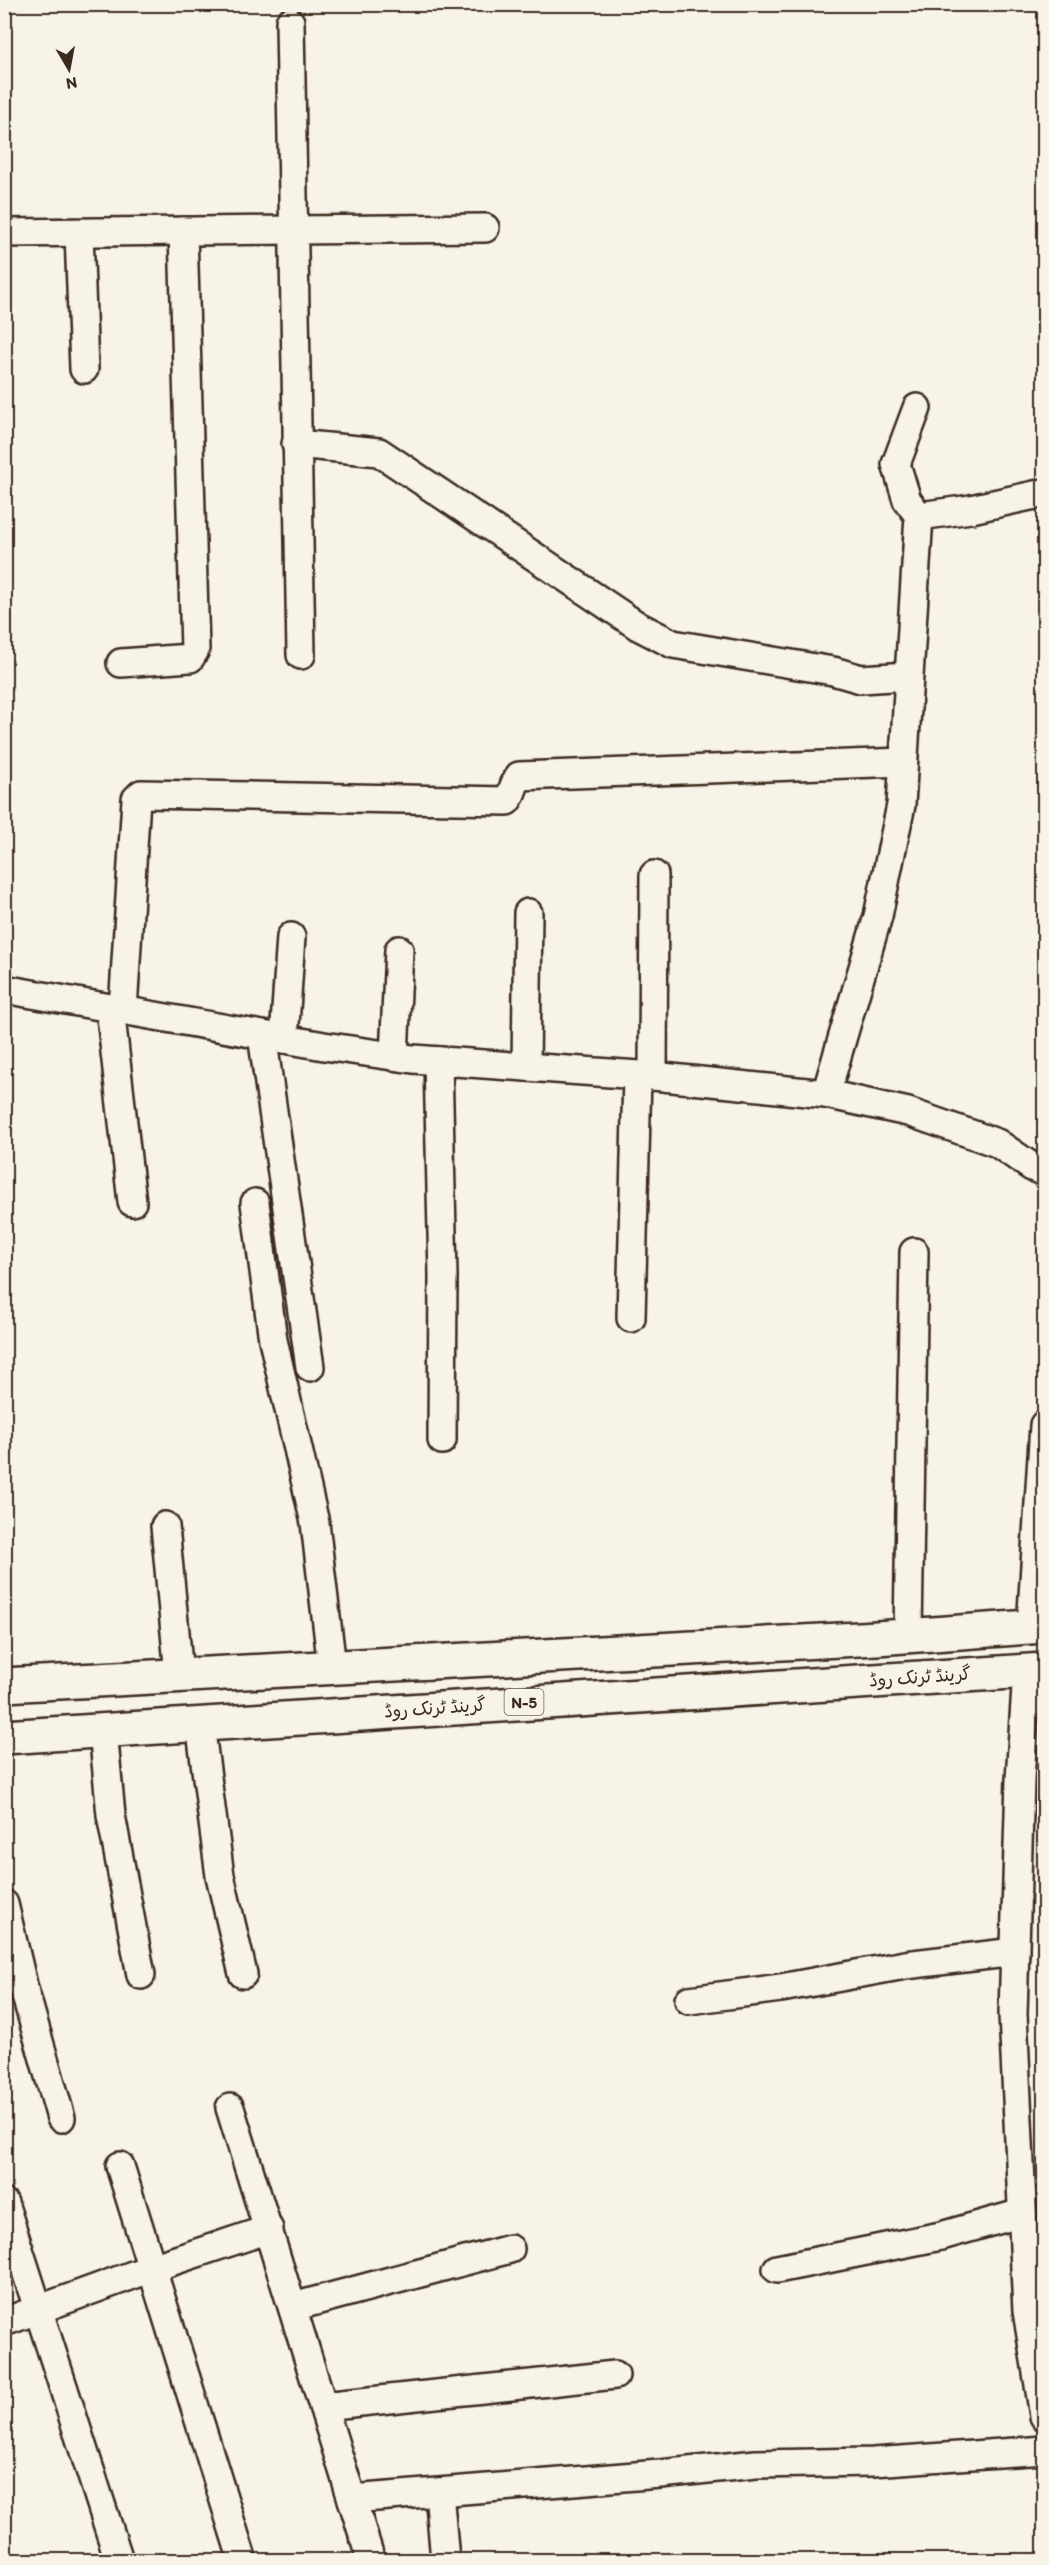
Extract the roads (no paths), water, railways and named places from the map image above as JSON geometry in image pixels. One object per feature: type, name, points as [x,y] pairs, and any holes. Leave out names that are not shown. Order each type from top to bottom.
[{"type":"highway","points":[[4,1685],[1038,1627]]},
{"type":"highway","name":"گرینڈ ٹرنک روڈ","points":[[4,1737],[1036,1670]]},
{"type":"street","points":[[290,22],[301,655]]},
{"type":"street","points":[[4,233],[485,228]]},
{"type":"street","points":[[121,663],[190,658],[195,650],[183,231]]},
{"type":"street","points":[[79,233],[84,369]]},
{"type":"street","points":[[826,1094],[878,916],[901,805],[919,516],[907,500],[896,464],[917,408]]},
{"type":"street","points":[[296,444],[379,452],[638,626],[673,644],[833,671],[861,679],[908,676]]},
{"type":"street","points":[[919,516],[971,509],[1044,493]]},
{"type":"street","points":[[132,1202],[117,1009],[136,799],[141,794],[507,801],[512,795],[513,783],[519,776],[903,762]]},
{"type":"street","points":[[631,1318],[654,875]]},
{"type":"street","points":[[526,1067],[528,913]]},
{"type":"street","points":[[291,937],[273,1037],[310,1367]]},
{"type":"street","points":[[394,1056],[399,950]]},
{"type":"street","points":[[4,989],[394,1056],[645,1076],[826,1094],[908,1112],[997,1143],[1032,1167],[1044,1172]]},
{"type":"street","points":[[438,1061],[443,1267]]},
{"type":"street","points":[[438,1061],[443,1276],[442,1440]]},
{"type":"street","points":[[255,1203],[273,1340],[315,1523],[332,1667]]},
{"type":"street","points":[[908,1636],[914,1252]]},
{"type":"street","points":[[1038,1627],[1044,1425]]},
{"type":"street","points":[[165,1526],[179,1675]]},
{"type":"street","points":[[1036,1670],[1020,1779],[1013,2014],[1027,2311],[1044,2416]]},
{"type":"street","points":[[200,1724],[220,1876],[243,1974]]},
{"type":"street","points":[[103,1730],[111,1815],[141,1975]]},
{"type":"street","points":[[4,1904],[24,1989],[61,2118]]},
{"type":"street","points":[[689,2000],[781,1988],[905,1965],[1015,1952]]},
{"type":"street","points":[[230,2108],[371,2560]]},
{"type":"street","points":[[120,2166],[241,2555]]},
{"type":"street","points":[[4,2203],[118,2557]]},
{"type":"street","points":[[777,2269],[941,2236],[1022,2213]]},
{"type":"street","points":[[4,2322],[152,2268],[269,2229]]},
{"type":"street","points":[[293,2307],[510,2249]]},
{"type":"street","points":[[323,2406],[615,2375]]},
{"type":"street","points":[[352,2499],[756,2464],[873,2462],[1044,2450]]},
{"type":"street","points":[[439,2492],[445,2560]]}]
